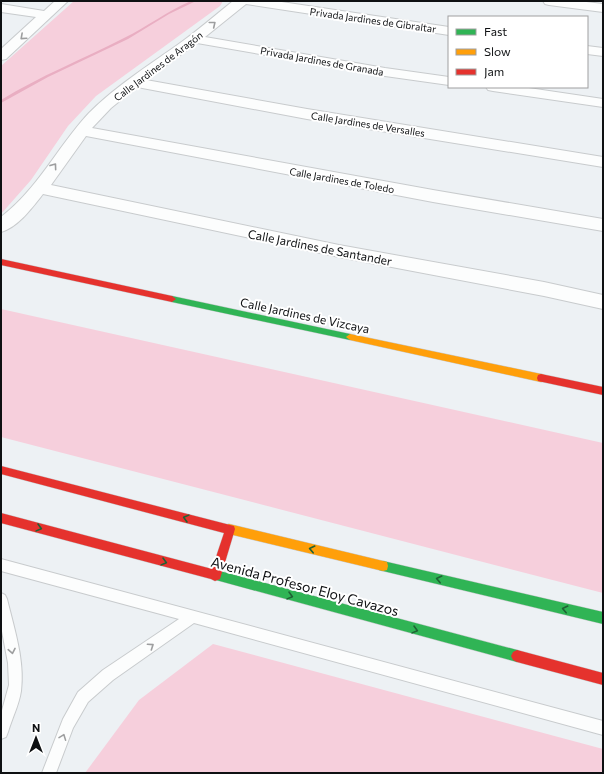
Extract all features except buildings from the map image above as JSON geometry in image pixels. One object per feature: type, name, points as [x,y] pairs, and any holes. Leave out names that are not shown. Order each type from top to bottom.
[{"type":"main road","name":"Calle Jardines de Vizcaya","points":[[1,262],[603,391]]},
{"type":"main road","points":[[1,470],[230,529],[603,618]]},
{"type":"main road","name":"Avenida Profesor Eloy Cavazos","points":[[1,518],[603,680]]},
{"type":"main road","points":[[215,576],[230,529]]},
{"type":"street","points":[[2,54],[62,1]]},
{"type":"street","name":"Calle Jardines de Aragón","points":[[1,226],[13,218],[30,200],[95,115],[134,82],[195,39],[241,1]]},
{"type":"street","name":"Privada Jardines de Gibraltar","points":[[250,1],[448,31]]},
{"type":"street","points":[[549,1],[603,8]]},
{"type":"street","points":[[1,8],[46,15]]},
{"type":"street","name":"Privada Jardines de Granada","points":[[195,39],[385,72],[448,81]]},
{"type":"street","points":[[588,50],[603,52]]},
{"type":"street","name":"Calle Jardines de Versalles","points":[[134,82],[307,114],[603,162]]},
{"type":"street","points":[[500,88],[603,103]]},
{"type":"street","name":"Calle Jardines de Toledo","points":[[82,131],[425,195],[603,225]]},
{"type":"street","name":"Calle Jardines de Santander","points":[[39,188],[339,251],[544,289],[603,302]]},
{"type":"lane","points":[[1,565],[603,728]]},
{"type":"lane","points":[[1,599],[15,671],[15,686],[1,732]]},
{"type":"lane","points":[[49,773],[68,724],[83,697],[108,675],[194,617]]},
{"type":"shaded area","points":[[74,1],[223,1],[220,6],[96,96],[68,126],[31,180],[1,214],[1,66]]},
{"type":"shaded area","points":[[1,309],[603,443],[603,593],[1,437]]},
{"type":"shaded area","points":[[213,644],[603,749],[603,773],[85,773],[139,700]]},
{"type":"waterway","points":[[1,102],[31,84],[127,38],[176,9],[194,1]]},
{"type":"traffic: fast","points":[[172,299],[350,337]]},
{"type":"traffic: fast","points":[[383,566],[603,618]]},
{"type":"traffic: fast","points":[[216,575],[517,656]]},
{"type":"traffic: slow","points":[[350,337],[541,378]]},
{"type":"traffic: slow","points":[[229,529],[383,566]]},
{"type":"traffic: jam","points":[[1,262],[172,299]]},
{"type":"traffic: jam","points":[[541,378],[603,391]]},
{"type":"traffic: jam","points":[[1,470],[229,529]]},
{"type":"traffic: jam","points":[[1,518],[216,575]]},
{"type":"traffic: jam","points":[[215,576],[230,529]]},
{"type":"traffic: jam","points":[[517,656],[603,679]]}]
